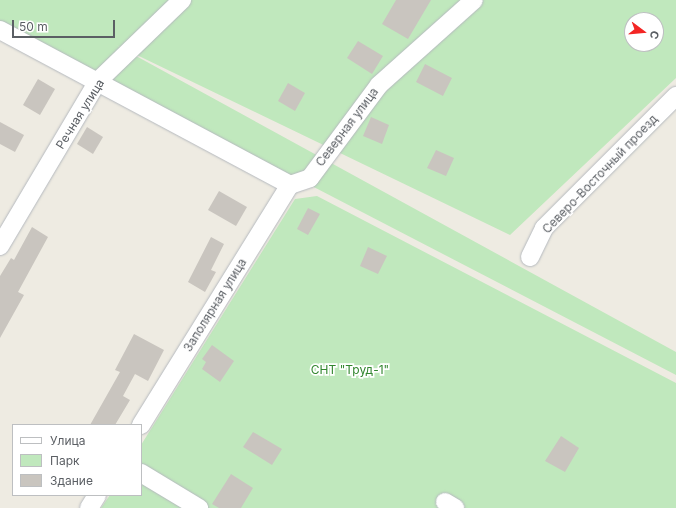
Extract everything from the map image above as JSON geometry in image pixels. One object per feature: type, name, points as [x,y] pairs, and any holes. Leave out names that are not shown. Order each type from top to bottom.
[{"type":"street","name":"Речная улица","points":[[0,246],[98,81],[182,0]]},
{"type":"street","name":"Северная улица","points":[[290,185],[310,178],[379,85],[474,0]]},
{"type":"street","points":[[0,30],[98,81],[290,185]]},
{"type":"street","name":"Северо-Восточный проезд","points":[[530,257],[544,228],[676,96]]},
{"type":"street","name":"Заполярная улица","points":[[141,424],[290,185]]},
{"type":"street","points":[[142,474],[199,508]]},
{"type":"street","points":[[90,508],[96,496]]},
{"type":"green space","points":[[0,0],[676,0],[676,78],[510,235],[116,45],[676,352],[676,375],[0,24]]},
{"type":"green space","name":"СНТ \"Труд-1\"","points":[[317,196],[676,383],[676,508],[101,508],[109,496],[142,496],[142,443],[295,199]]},
{"type":"building","points":[[396,0],[431,0],[408,39],[382,24]]},
{"type":"building","points":[[358,41],[383,56],[372,74],[347,58]]},
{"type":"building","points":[[425,64],[452,78],[443,96],[416,82]]},
{"type":"building","points":[[38,79],[55,89],[40,115],[23,105]]},
{"type":"building","points":[[288,83],[305,93],[295,111],[278,101]]},
{"type":"building","points":[[371,117],[389,125],[382,144],[363,136]]},
{"type":"building","points":[[0,122],[24,135],[15,152],[0,144]]},
{"type":"building","points":[[87,127],[103,137],[93,154],[77,144]]},
{"type":"building","points":[[436,150],[454,158],[446,176],[427,168]]},
{"type":"building","points":[[219,191],[247,207],[236,226],[208,210]]},
{"type":"building","points":[[308,208],[320,214],[308,235],[297,229]]},
{"type":"building","points":[[32,227],[48,237],[18,292],[24,295],[0,338],[0,276],[11,258],[14,260]]},
{"type":"building","points":[[211,237],[224,244],[211,270],[216,272],[205,292],[188,282]]},
{"type":"building","points":[[368,247],[387,256],[378,274],[360,266]]},
{"type":"building","points":[[134,334],[164,350],[148,381],[135,374],[123,396],[130,400],[116,424],[91,424],[120,372],[115,370]]},
{"type":"building","points":[[212,345],[234,361],[220,382],[202,369],[206,362],[202,359]]},
{"type":"building","points":[[253,432],[282,449],[272,465],[243,447]]},
{"type":"building","points":[[561,436],[579,448],[565,472],[545,461]]},
{"type":"building","points":[[231,474],[253,488],[241,508],[219,508],[212,504]]}]
